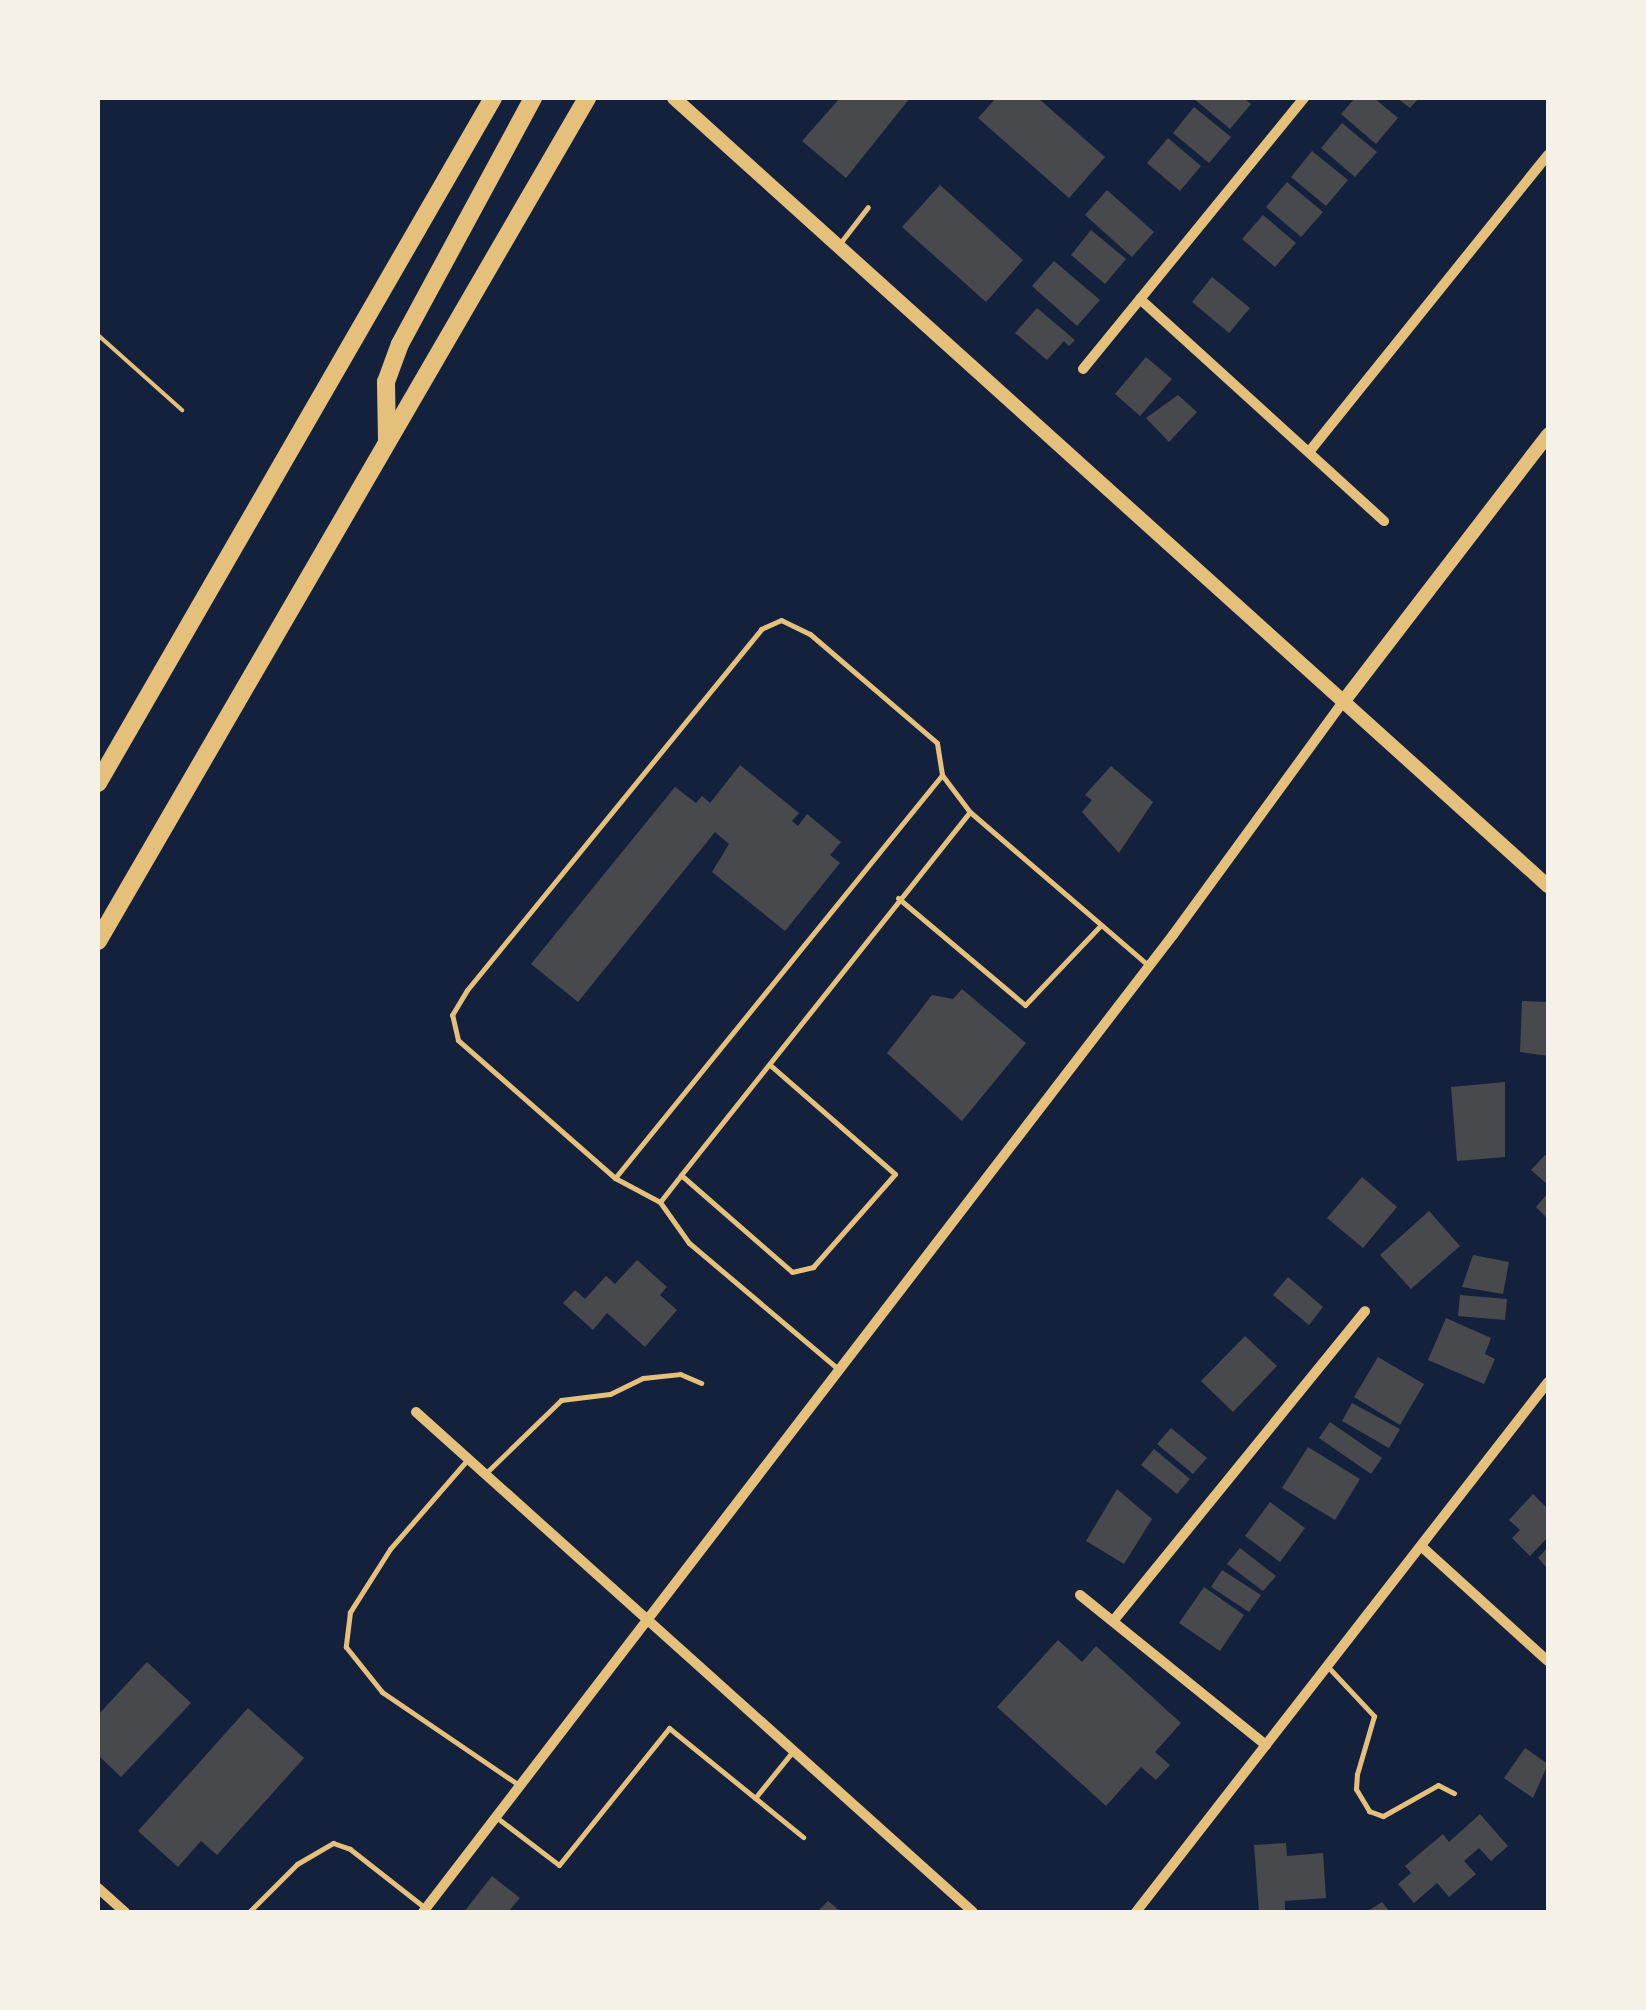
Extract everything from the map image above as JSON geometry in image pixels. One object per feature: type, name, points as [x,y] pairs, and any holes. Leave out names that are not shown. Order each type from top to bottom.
[{"type":"highway","points":[[98,782],[494,98]]},
{"type":"highway","points":[[386,440],[386,382],[400,344],[532,98]]},
{"type":"highway","points":[[98,941],[587,98]]},
{"type":"street","points":[[674,98],[841,242],[1548,886]]},
{"type":"street","points":[[1083,369],[1304,98]]},
{"type":"street","points":[[1310,452],[1548,156]]},
{"type":"street","points":[[1140,298],[1384,521]]},
{"type":"street","points":[[424,1910],[1150,966],[1343,702],[1548,435]]},
{"type":"street","points":[[1114,1620],[1366,1310]]},
{"type":"street","points":[[1136,1912],[1548,1382]]},
{"type":"street","points":[[416,1412],[972,1912]]},
{"type":"street","points":[[1420,1546],[1548,1661]]},
{"type":"street","points":[[1080,1595],[1266,1745]]},
{"type":"street","points":[[98,1888],[125,1912]]},
{"type":"lane","points":[[841,242],[868,208]]},
{"type":"lane","points":[[840,1370],[689,1243],[660,1202],[614,1178],[458,1040],[452,1015],[467,990],[761,629],[781,620],[810,634],[937,743],[942,775],[970,812],[1150,966]]},
{"type":"lane","points":[[614,1178],[942,775]]},
{"type":"lane","points":[[660,1202],[970,812]]},
{"type":"lane","points":[[898,898],[1025,1005],[1101,925]]},
{"type":"lane","points":[[681,1175],[792,1272],[813,1266],[895,1174],[770,1065]]},
{"type":"lane","points":[[485,1475],[562,1400],[610,1394],[643,1378],[680,1374],[701,1384]]},
{"type":"lane","points":[[468,1459],[390,1549],[350,1612],[346,1647],[382,1692],[520,1786]]},
{"type":"lane","points":[[1327,1666],[1374,1716],[1356,1788],[1369,1810],[1383,1816],[1438,1785],[1454,1792]]},
{"type":"lane","points":[[496,1817],[559,1865],[669,1728],[803,1837]]},
{"type":"lane","points":[[755,1798],[793,1751]]},
{"type":"lane","points":[[249,1912],[297,1864],[333,1844],[350,1849],[424,1910]]},
{"type":"path","points":[[98,335],[182,410]]},
{"type":"building","points":[[840,98],[910,98],[846,178],[802,141]]},
{"type":"building","points":[[996,98],[1038,98],[1105,157],[1069,198],[978,118]]},
{"type":"building","points":[[1193,98],[1244,98],[1251,104],[1230,129]]},
{"type":"building","points":[[1355,98],[1374,98],[1398,118],[1376,144],[1341,114]]},
{"type":"building","points":[[1397,98],[1419,98],[1410,108]]},
{"type":"building","points":[[1194,107],[1231,137],[1209,163],[1173,133]]},
{"type":"building","points":[[1342,123],[1377,152],[1355,177],[1321,148]]},
{"type":"building","points":[[1168,138],[1201,166],[1180,191],[1147,163]]},
{"type":"building","points":[[1312,151],[1348,180],[1326,206],[1291,177]]},
{"type":"building","points":[[1287,182],[1323,212],[1301,237],[1266,207]]},
{"type":"building","points":[[940,185],[1023,260],[986,302],[902,227]]},
{"type":"building","points":[[1107,190],[1154,232],[1132,257],[1085,215]]},
{"type":"building","points":[[1263,215],[1296,243],[1275,267],[1242,239]]},
{"type":"building","points":[[1091,230],[1126,259],[1105,284],[1071,255]]},
{"type":"building","points":[[1054,261],[1100,300],[1077,326],[1032,286]]},
{"type":"building","points":[[1212,277],[1250,308],[1229,333],[1192,302]]},
{"type":"building","points":[[1037,308],[1075,340],[1069,346],[1064,341],[1047,360],[1015,333]]},
{"type":"building","points":[[1146,357],[1172,379],[1140,416],[1115,394]]},
{"type":"building","points":[[1178,395],[1197,412],[1169,442],[1146,418]]},
{"type":"building","points":[[740,765],[799,813],[792,821],[798,826],[807,814],[841,842],[830,855],[840,863],[785,931],[712,872],[729,844],[715,832],[578,1002],[531,964],[675,787],[696,803],[702,796],[710,803]]},
{"type":"building","points":[[1111,766],[1153,802],[1119,853],[1082,812],[1092,800],[1085,795]]},
{"type":"building","points":[[962,989],[1026,1043],[962,1121],[887,1053],[932,995],[953,999]]},
{"type":"building","points":[[1522,1001],[1548,1002],[1548,1056],[1520,1052]]},
{"type":"building","points":[[1505,1082],[1505,1157],[1457,1161],[1451,1087]]},
{"type":"building","points":[[1545,1155],[1548,1158],[1548,1185],[1531,1170]]},
{"type":"building","points":[[1362,1177],[1397,1207],[1363,1248],[1327,1218]]},
{"type":"building","points":[[1548,1193],[1548,1219],[1536,1207]]},
{"type":"building","points":[[1429,1211],[1460,1246],[1411,1289],[1380,1255]]},
{"type":"building","points":[[1473,1255],[1509,1262],[1503,1294],[1462,1287]]},
{"type":"building","points":[[637,1260],[667,1287],[660,1295],[677,1310],[645,1347],[607,1313],[593,1330],[563,1303],[575,1290],[585,1299],[606,1276],[615,1284]]},
{"type":"building","points":[[1288,1277],[1323,1307],[1309,1325],[1273,1295]]},
{"type":"building","points":[[1460,1295],[1507,1299],[1505,1320],[1458,1316]]},
{"type":"building","points":[[1446,1318],[1491,1338],[1485,1354],[1495,1359],[1484,1384],[1428,1360]]},
{"type":"building","points":[[1245,1336],[1277,1366],[1233,1412],[1201,1381]]},
{"type":"building","points":[[1378,1357],[1424,1384],[1400,1425],[1354,1397]]},
{"type":"building","points":[[1352,1403],[1400,1429],[1389,1448],[1342,1421]]},
{"type":"building","points":[[1330,1422],[1382,1458],[1371,1474],[1319,1438]]},
{"type":"building","points":[[1171,1428],[1207,1458],[1193,1474],[1157,1444]]},
{"type":"building","points":[[1308,1447],[1360,1479],[1335,1520],[1282,1488]]},
{"type":"building","points":[[1154,1449],[1190,1479],[1177,1494],[1141,1465]]},
{"type":"building","points":[[1117,1489],[1152,1519],[1124,1564],[1086,1541]]},
{"type":"building","points":[[1533,1494],[1548,1509],[1548,1537],[1530,1556],[1512,1538],[1520,1530],[1509,1520]]},
{"type":"building","points":[[1270,1502],[1305,1528],[1280,1562],[1245,1536]]},
{"type":"building","points":[[1548,1547],[1548,1569],[1538,1558]]},
{"type":"building","points":[[1240,1548],[1276,1576],[1263,1591],[1227,1564]]},
{"type":"building","points":[[1222,1570],[1261,1595],[1249,1612],[1211,1587]]},
{"type":"building","points":[[1204,1587],[1244,1615],[1220,1651],[1179,1623]]},
{"type":"building","points":[[1058,1640],[1082,1662],[1096,1646],[1181,1723],[1155,1752],[1170,1765],[1156,1780],[1141,1767],[1106,1806],[997,1707]]},
{"type":"building","points":[[147,1662],[191,1703],[121,1777],[98,1755],[98,1715]]},
{"type":"building","points":[[248,1708],[304,1758],[217,1855],[201,1841],[178,1867],[138,1831]]},
{"type":"building","points":[[1525,1748],[1548,1764],[1533,1798],[1504,1778]]},
{"type":"building","points":[[1480,1814],[1508,1846],[1491,1861],[1479,1848],[1464,1861],[1476,1874],[1449,1897],[1437,1883],[1414,1903],[1398,1884],[1411,1873],[1405,1866],[1443,1834],[1449,1842]]},
{"type":"building","points":[[1286,1843],[1287,1856],[1323,1853],[1326,1898],[1285,1901],[1285,1912],[1259,1912],[1254,1845]]},
{"type":"building","points":[[492,1876],[520,1898],[508,1912],[464,1912]]},
{"type":"building","points":[[828,1901],[841,1912],[817,1912]]},
{"type":"building","points":[[1382,1902],[1390,1912],[1366,1912]]}]
